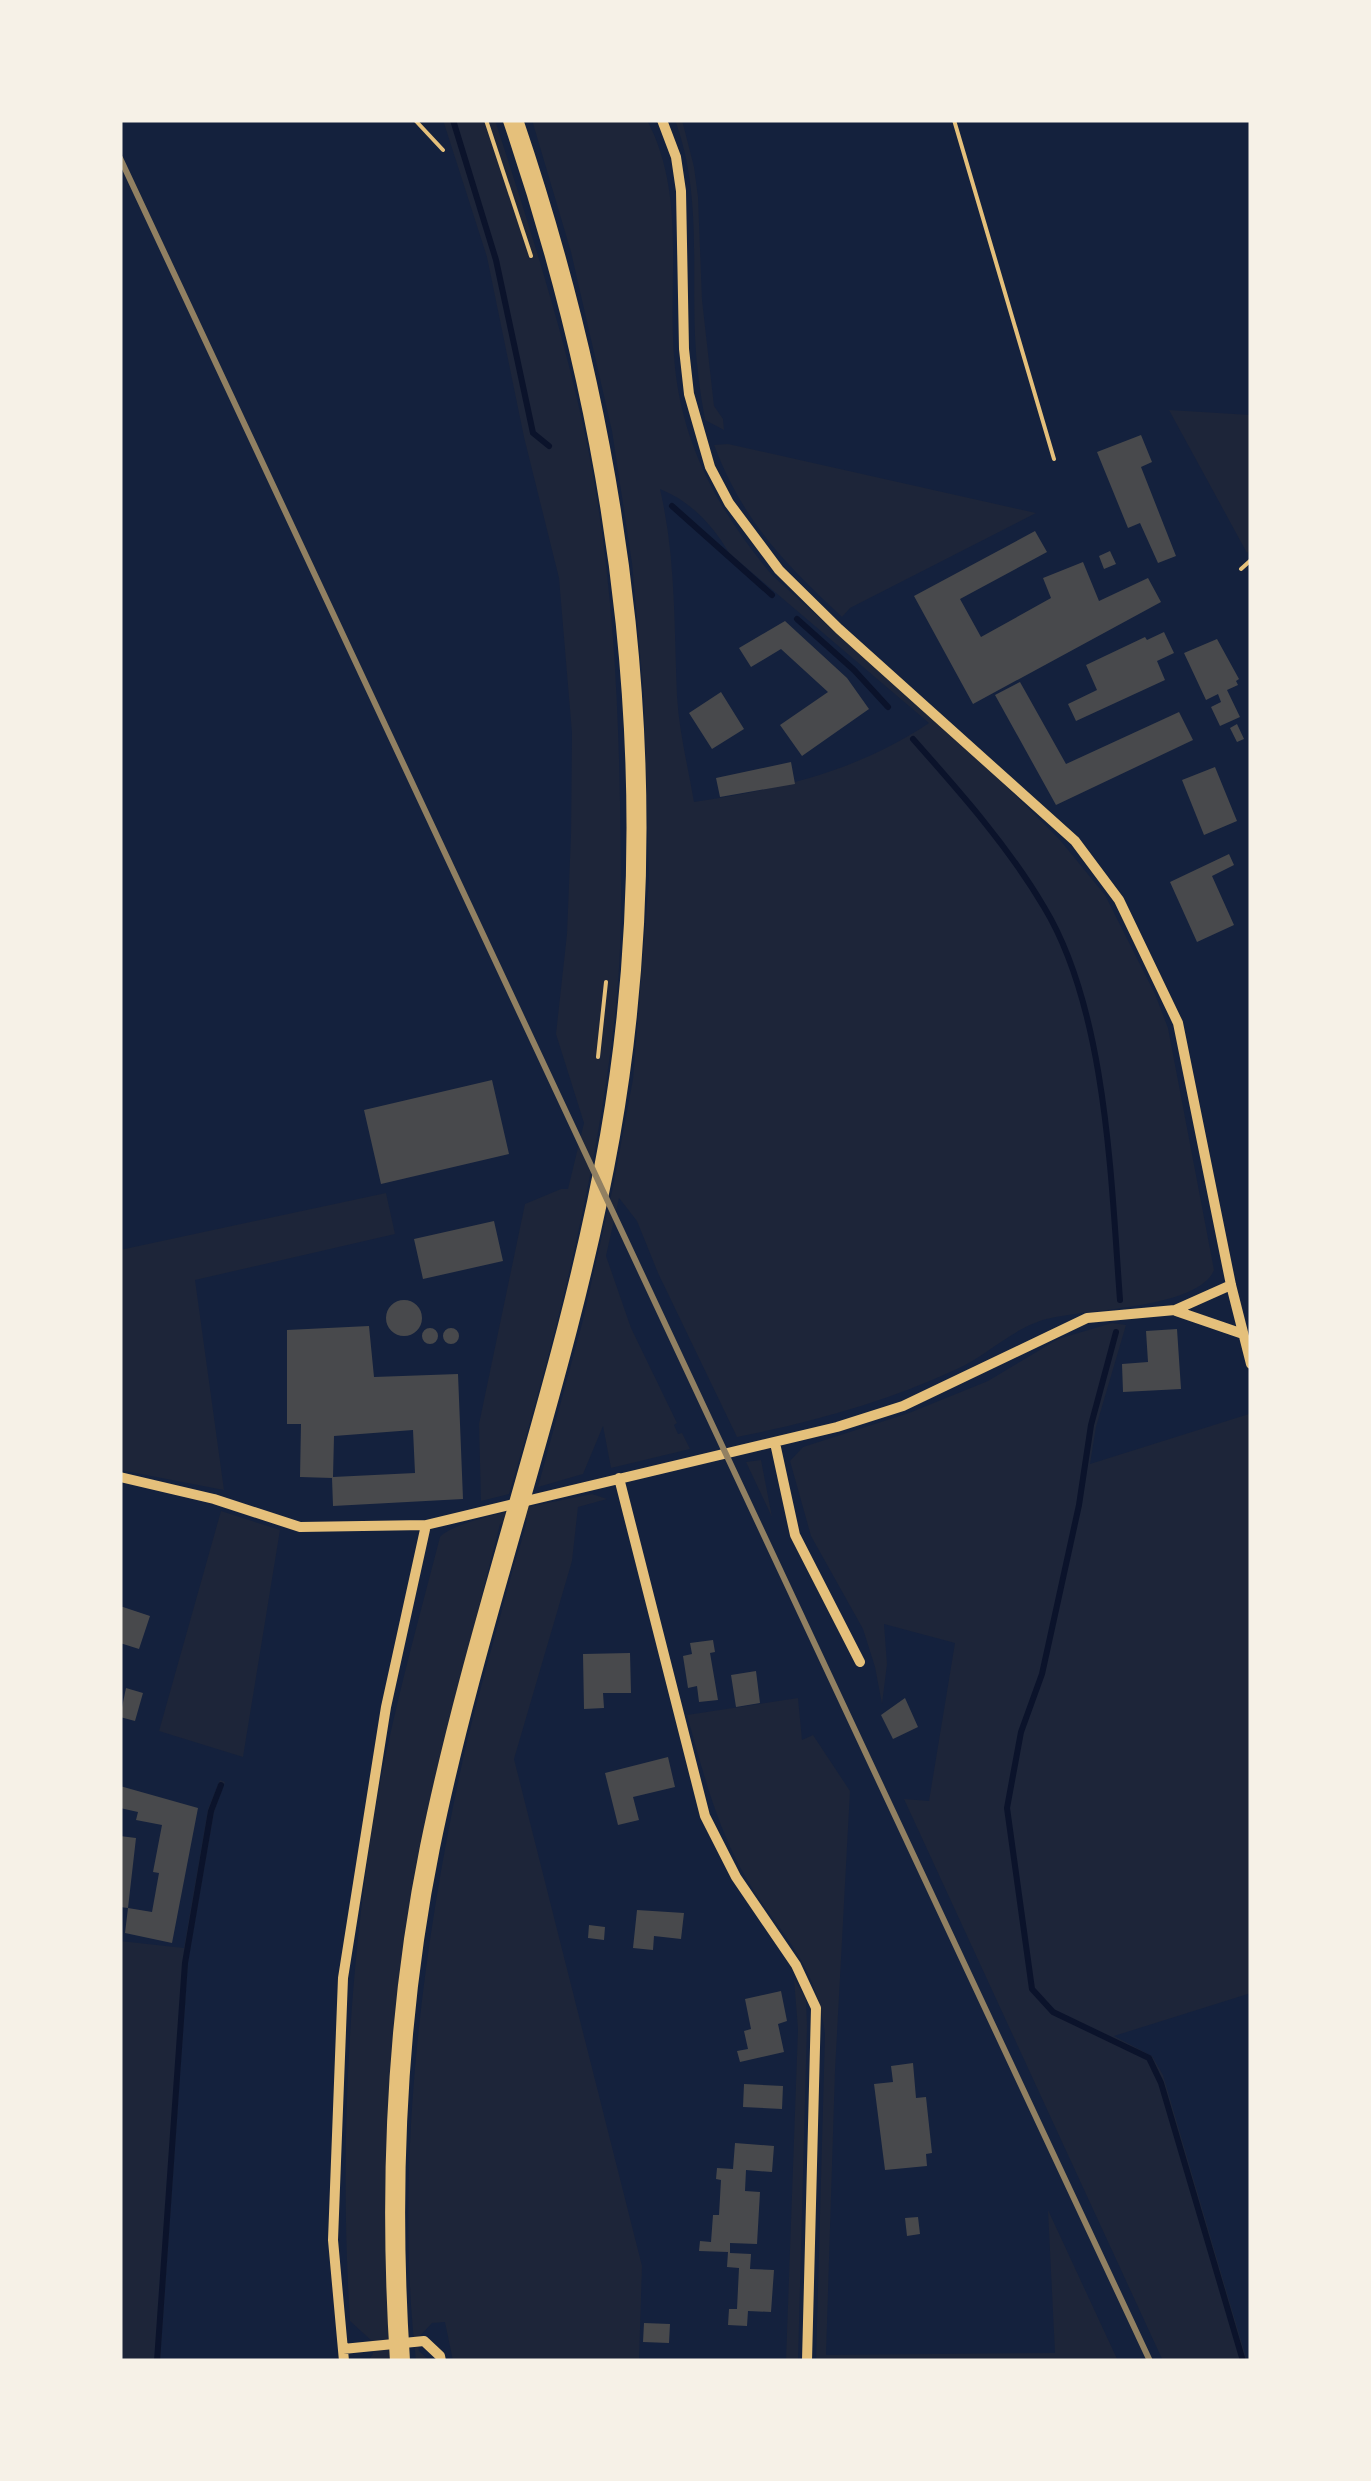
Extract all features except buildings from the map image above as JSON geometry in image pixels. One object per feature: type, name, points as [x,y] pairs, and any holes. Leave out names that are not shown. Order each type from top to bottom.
[{"type":"main road","points":[[400,2361],[396,2162],[408,1986],[434,1831],[460,1716],[576,1304],[610,1134],[630,971],[636,842],[632,684],[607,478],[581,351],[513,120]]},
{"type":"street","points":[[662,120],[676,157],[682,190],[684,348],[690,394],[710,467],[729,502],[779,570],[839,629],[1075,841],[1119,900],[1178,1022],[1231,1285],[1251,1364]]},
{"type":"street","points":[[120,1477],[300,1527],[426,1525],[775,1443],[903,1406],[1087,1318],[1175,1310],[1231,1285]]},
{"type":"street","points":[[1175,1310],[1243,1334]]},
{"type":"street","points":[[775,1443],[795,1535],[860,1662]]},
{"type":"street","points":[[620,1478],[705,1816],[736,1878],[796,1965],[816,2008],[807,2361]]},
{"type":"street","points":[[426,1525],[386,1707],[343,1978],[333,2240],[343,2355],[424,2341],[440,2356],[440,2361]]},
{"type":"path","points":[[415,120],[443,150]]},
{"type":"path","points":[[486,120],[534,266]]},
{"type":"path","points":[[954,120],[1054,459]]},
{"type":"path","points":[[1242,569],[1251,560]]},
{"type":"path","points":[[596,1070],[607,974]]},
{"type":"shaded area","points":[[443,120],[495,120],[558,323],[588,448],[602,536],[612,624],[619,758],[620,955],[608,1068],[587,1191],[559,1313],[509,1494],[481,1501],[479,1424],[525,1204],[568,1189],[584,1123],[556,1034],[567,934],[572,733],[559,578],[524,437],[487,257]]},
{"type":"shaded area","points":[[532,120],[647,120],[659,148],[671,206],[678,387],[684,418],[705,474],[735,526],[773,576],[1003,783],[1060,840],[1105,895],[1168,1028],[1214,1270],[1204,1283],[1166,1300],[1038,1322],[930,1381],[821,1418],[737,1437],[637,1221],[619,1198],[606,1256],[631,1328],[677,1423],[674,1425],[678,1434],[682,1433],[690,1449],[611,1468],[603,1426],[583,1474],[538,1487],[583,1320],[633,1079],[649,879],[644,698],[632,563],[612,431],[571,252]],"holes":[[[660,489],[700,515],[729,553],[929,723],[874,754],[816,776],[694,802],[678,709],[672,566]]]},
{"type":"shaded area","points":[[675,120],[682,120],[694,167],[702,300],[714,406],[723,419],[724,430],[705,420],[701,399],[695,336],[692,200]]},
{"type":"shaded area","points":[[1169,410],[1251,415],[1251,549],[1247,553]]},
{"type":"shaded area","points":[[728,444],[1036,513],[850,608],[842,617],[783,559],[752,519],[714,445]]},
{"type":"shaded area","points":[[386,1193],[395,1234],[195,1280],[224,1490],[120,1470],[120,1250]]},
{"type":"shaded area","points":[[1112,1323],[1126,1325],[1096,1427],[1090,1464],[1249,1414],[1251,1421],[1251,1993],[1114,2036],[1152,2056],[1163,2075],[1247,2361],[1163,2361],[904,1799],[929,1801],[955,1643],[884,1624],[887,1664],[882,1704],[863,1629],[811,1536],[790,1461],[803,1447],[909,1413],[988,1381],[1058,1339]]},
{"type":"shaded area","points":[[761,1460],[772,1517],[746,1462]]},
{"type":"shaded area","points":[[592,1494],[607,1499],[578,1507],[572,1561],[514,1759],[642,2266],[639,2361],[453,2361],[445,2322],[432,2323],[418,2338],[419,2351],[430,2361],[416,2361],[408,2212],[410,2136],[424,1982],[463,1759],[527,1518],[500,1524],[426,1818],[413,1897],[392,2361],[368,2361],[373,2354],[373,2342],[350,2321],[347,2261],[351,2021],[370,1842],[410,1651],[440,1537],[488,1516]]},
{"type":"shaded area","points":[[221,1511],[280,1530],[243,1757],[159,1731]]},
{"type":"shaded area","points":[[798,1698],[802,1740],[813,1735],[850,1791],[835,2071],[826,2355],[1055,2353],[1048,2210],[1118,2361],[816,2361],[825,2033],[820,2006],[803,1964],[732,1851],[687,1715]]},
{"type":"shaded area","points":[[220,1780],[225,1782],[214,1812],[188,1962],[160,2361],[120,2361],[120,1941],[184,1948],[208,1809]]},
{"type":"shaded area","points":[[794,1979],[806,1999],[807,2027],[798,2361],[786,2361],[798,2029]]},
{"type":"waterway","points":[[453,120],[496,260],[533,433],[549,446]]},
{"type":"waterway","points":[[672,506],[772,595]]},
{"type":"waterway","points":[[797,619],[888,707]]},
{"type":"waterway","points":[[913,739],[1015,862],[1065,949],[1081,996],[1102,1098],[1120,1300]]},
{"type":"waterway","points":[[1116,1332],[1091,1425],[1079,1505],[1042,1674],[1021,1732],[1007,1808],[1032,1989],[1053,2012],[1149,2058],[1161,2083],[1243,2361]]},
{"type":"waterway","points":[[157,2361],[185,1963],[211,1811],[221,1785]]},
{"type":"railway","points":[[120,158],[1150,2361]]}]
